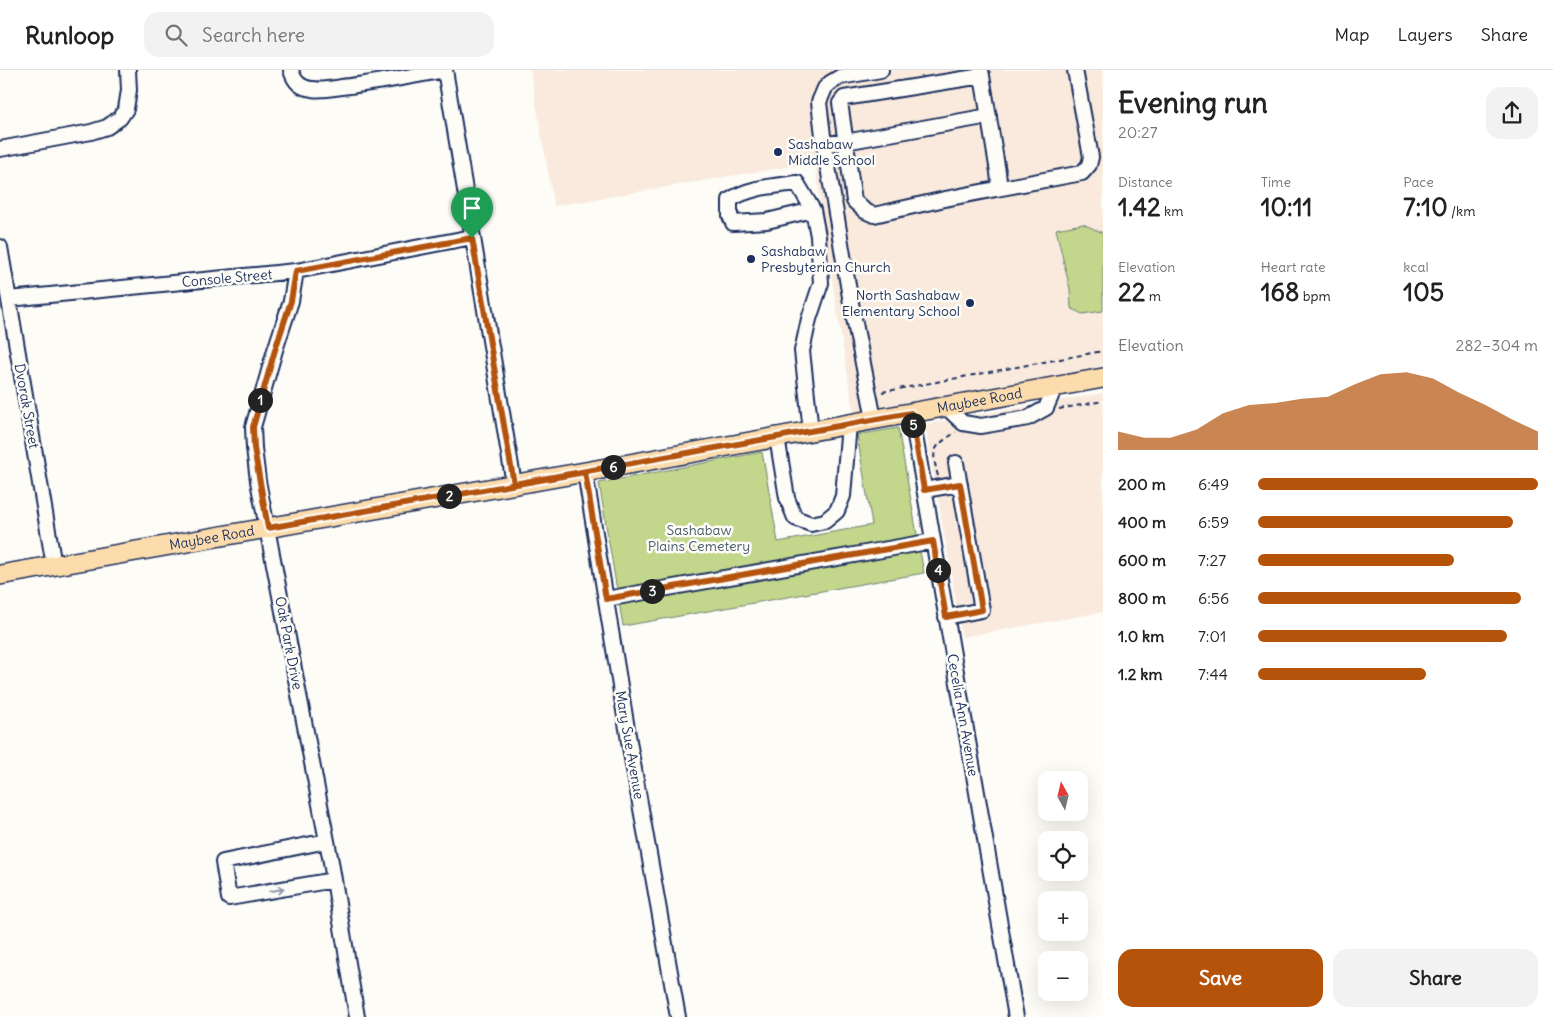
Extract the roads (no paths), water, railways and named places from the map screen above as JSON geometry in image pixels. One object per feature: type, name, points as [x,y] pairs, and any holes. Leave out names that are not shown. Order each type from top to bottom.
[{"type":"main road","name":"Maybee Road","points":[[0,575],[1103,378]]},
{"type":"street","points":[[0,149],[107,127],[120,118],[126,108],[129,90],[128,70]]},
{"type":"street","points":[[291,70],[298,84],[311,89],[372,83],[445,70],[514,484]]},
{"type":"street","points":[[874,419],[851,303],[824,144],[819,102],[830,82],[840,77],[881,70]]},
{"type":"street","points":[[996,189],[999,182],[982,73],[844,98],[840,103],[854,201],[865,211],[874,215],[945,199],[1082,173],[1090,165],[1091,156],[1075,70]]},
{"type":"street","points":[[824,144],[845,142],[989,116]]},
{"type":"street","points":[[811,431],[802,351],[809,319],[821,283],[818,236],[813,210],[797,183],[764,187],[738,194],[730,200],[732,223],[767,221],[813,210]]},
{"type":"street","name":"Console Street","points":[[9,299],[296,271],[472,238]]},
{"type":"street","name":"Dvorak Street","points":[[0,246],[54,566]]},
{"type":"street","name":"Oak Park Drive","points":[[296,271],[291,301],[272,358],[253,427],[254,448],[358,1017]]},
{"type":"street","points":[[946,407],[963,423],[981,426],[1028,418],[1046,408],[1055,387]]},
{"type":"street","name":"Cecelia Ann Avenue","points":[[911,413],[1016,1017]]},
{"type":"street","points":[[777,437],[787,498],[794,518],[810,524],[825,521],[837,512],[843,496],[849,424]]},
{"type":"street","points":[[946,617],[982,610],[956,462]]},
{"type":"street","name":"Mary Sue Avenue","points":[[585,472],[632,757],[678,1017]]},
{"type":"street","points":[[924,490],[960,484]]},
{"type":"street","points":[[606,599],[933,541]]},
{"type":"street","points":[[326,841],[223,862],[229,898],[334,880]]},
{"type":"place","name":"Sashabaw Middle School","points":[[778,152]]},
{"type":"place","name":"Sashabaw Presbyterian Church","points":[[751,259]]},
{"type":"place","name":"North Sashabaw Elementary School","points":[[970,303]]},
{"type":"park label","name":"Sashabaw Plains Cemetery","points":[[699,538]]}]
